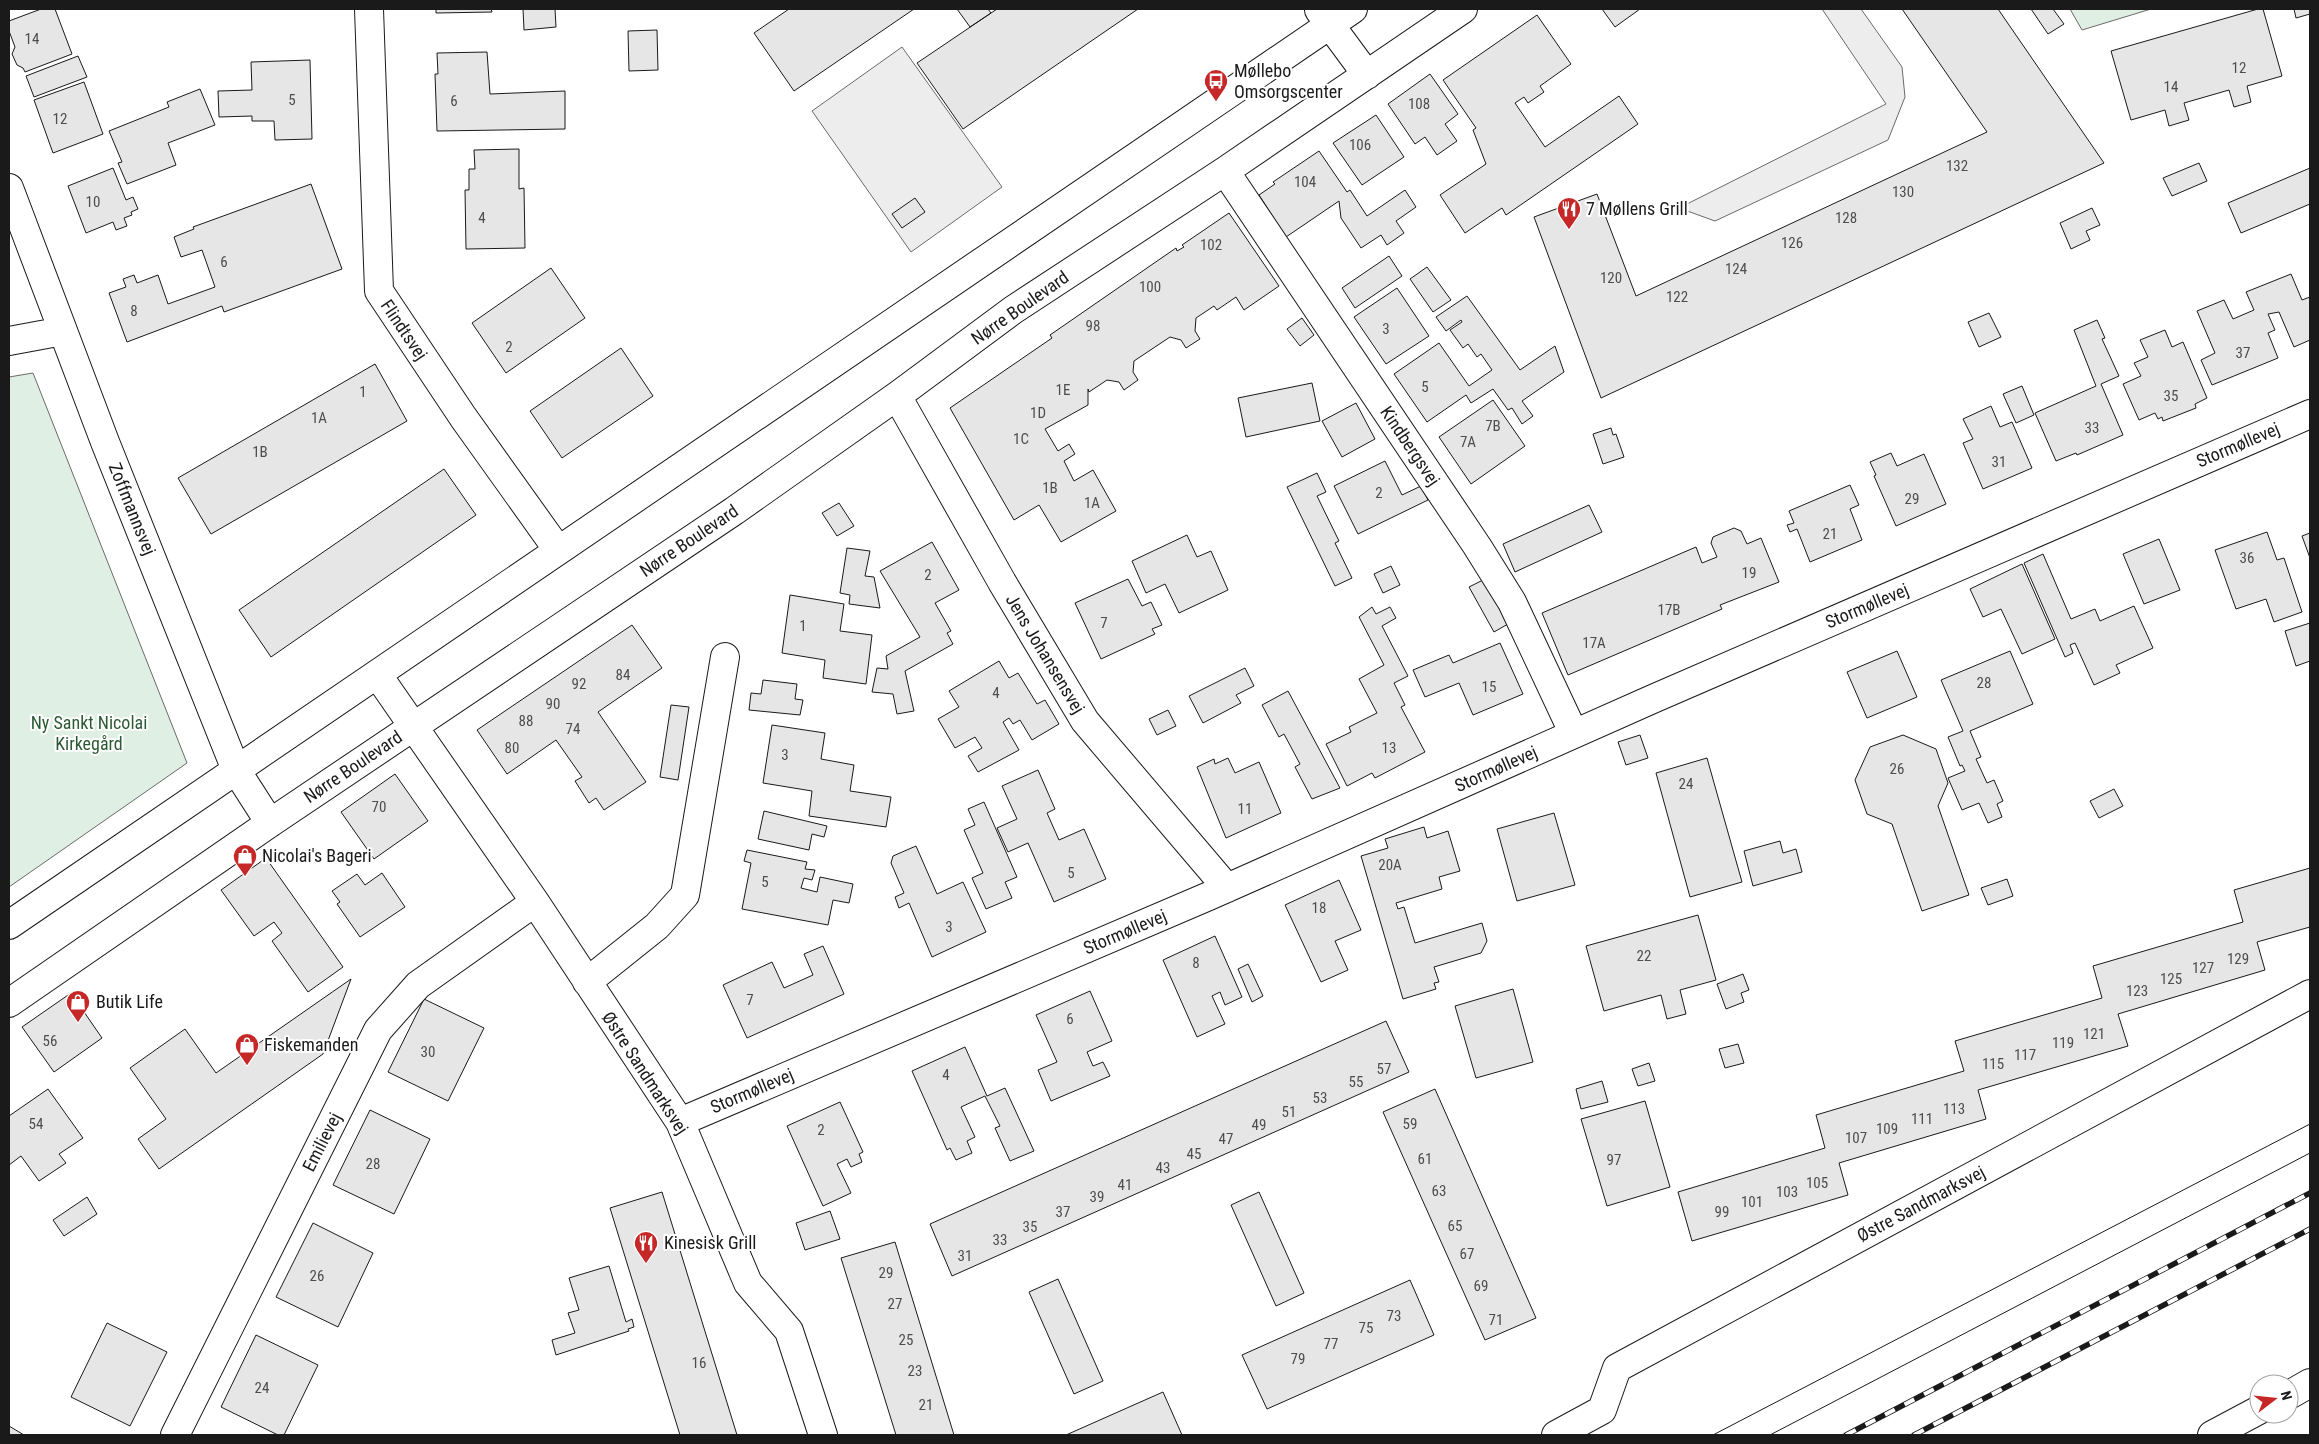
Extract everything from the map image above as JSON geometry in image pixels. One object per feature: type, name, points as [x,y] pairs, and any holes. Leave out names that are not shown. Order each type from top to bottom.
[{"type":"street","name":"Flindtsvej","points":[[369,9],[379,291],[462,417],[558,550]]},
{"type":"street","points":[[9,924],[558,550],[1324,16],[1352,9]]},
{"type":"street","name":"Nørre Boulevard","points":[[9,1003],[270,823],[734,511],[897,396],[1013,310],[1225,171],[1464,9]]},
{"type":"street","points":[[1324,16],[1367,75]]},
{"type":"street","name":"Kindbergsvej","points":[[1225,171],[1482,554],[1512,602],[1574,734]]},
{"type":"street","name":"Zoffmannsvej","points":[[9,188],[63,331],[236,770],[270,823]]},
{"type":"street","points":[[9,341],[63,331]]},
{"type":"street","name":"Jens Johansensvej","points":[[897,396],[1009,594],[1085,721],[1227,888]]},
{"type":"street","name":"Stormøllevej","points":[[680,1122],[1227,888],[1574,734],[2310,414]]},
{"type":"street","points":[[587,982],[657,926],[685,896],[725,657]]},
{"type":"street","name":"Østre Sandmarksvej","points":[[377,674],[535,902],[680,1122],[748,1283],[789,1331],[823,1435]]},
{"type":"street","name":"Emilievej","points":[[175,1435],[378,1030],[418,986],[535,902]]},
{"type":"street","name":"Østre Sandmarksvej","points":[[1556,1435],[1602,1410],[1617,1368],[2310,994]]},
{"type":"street","points":[[2212,1435],[2249,1415]]},
{"type":"green space","points":[[2070,9],[2151,9],[2082,30]]},
{"type":"green space","name":"Ny Sankt Nicolai Kirkegård","points":[[33,373],[187,763],[9,887],[9,377]]},
{"type":"shaded area","points":[[1822,9],[1861,9],[1902,67],[1905,97],[1888,140],[1715,221],[1679,208],[1886,104]]},
{"type":"shaded area","points":[[902,47],[1002,187],[911,252],[812,111]]},
{"type":"building","points":[[41,9],[55,9],[72,54],[25,72],[23,68],[17,65],[12,54],[15,47],[9,31],[9,21]]},
{"type":"building","points":[[436,9],[491,9],[492,12],[436,13]]},
{"type":"building","points":[[523,9],[555,9],[556,27],[524,30]]},
{"type":"building","points":[[789,9],[914,9],[794,91],[754,33]]},
{"type":"building","points":[[957,9],[988,9],[991,13],[970,27]]},
{"type":"building","points":[[997,9],[1138,9],[963,129],[917,63]]},
{"type":"building","points":[[1602,9],[1640,9],[1615,27]]},
{"type":"building","points":[[1902,9],[1998,9],[2104,163],[1601,398],[1534,217],[1597,194],[1636,296],[1987,132]]},
{"type":"building","points":[[2031,9],[2053,9],[2064,24],[2048,34]]},
{"type":"building","points":[[2263,9],[2282,76],[2247,86],[2251,102],[2234,107],[2229,90],[2184,103],[2189,120],[2169,126],[2165,110],[2131,120],[2111,51]]},
{"type":"building","points":[[2294,9],[2310,9],[2310,14],[2296,18]]},
{"type":"building","points":[[1537,15],[1571,64],[1540,86],[1544,92],[1528,103],[1524,97],[1515,103],[1545,147],[1619,96],[1638,124],[1506,215],[1502,208],[1465,233],[1440,195],[1486,164],[1473,130],[1476,128],[1443,80]]},
{"type":"building","points":[[657,30],[658,70],[629,71],[628,31]]},
{"type":"building","points":[[487,52],[490,94],[565,91],[565,129],[437,131],[435,74],[438,74],[437,53]]},
{"type":"building","points":[[78,56],[87,77],[34,97],[26,76]]},
{"type":"building","points":[[310,60],[312,139],[275,140],[274,121],[252,121],[252,116],[219,117],[218,91],[252,90],[251,62]]},
{"type":"building","points":[[1430,74],[1458,114],[1445,124],[1457,141],[1437,155],[1425,137],[1415,144],[1388,104]]},
{"type":"building","points":[[84,82],[103,134],[53,153],[34,100]]},
{"type":"building","points":[[200,89],[215,125],[168,143],[176,165],[127,184],[118,163],[122,162],[109,131],[169,107],[167,102]]},
{"type":"building","points":[[1376,115],[1404,157],[1362,185],[1333,143]]},
{"type":"building","points":[[519,149],[519,189],[524,188],[525,248],[466,249],[465,190],[469,190],[469,169],[475,169],[474,150]]},
{"type":"building","points":[[1319,151],[1347,192],[1350,190],[1367,216],[1405,190],[1416,207],[1396,221],[1404,233],[1387,245],[1381,235],[1361,248],[1341,218],[1339,201],[1286,237],[1259,195],[1275,184],[1273,182]]},
{"type":"building","points":[[2199,163],[2207,181],[2172,196],[2163,178]]},
{"type":"building","points":[[113,168],[126,200],[133,197],[138,209],[131,212],[132,215],[124,218],[127,226],[116,230],[113,222],[86,233],[68,186]]},
{"type":"building","points":[[2310,168],[2310,204],[2241,233],[2228,203]]},
{"type":"building","points":[[311,184],[342,269],[224,312],[222,306],[127,342],[109,293],[126,287],[123,279],[134,275],[137,283],[158,275],[168,304],[215,287],[202,250],[181,257],[174,237],[194,229],[193,227]]},
{"type":"building","points":[[915,198],[925,212],[902,228],[892,214]]},
{"type":"building","points":[[2092,208],[2100,225],[2086,231],[2090,240],[2071,249],[2060,223]]},
{"type":"building","points":[[1229,213],[1279,286],[1244,310],[1236,297],[1217,310],[1214,306],[1196,318],[1195,331],[1200,339],[1186,348],[1181,340],[1170,337],[1134,361],[1133,372],[1138,380],[1124,390],[1119,382],[1107,380],[1089,392],[1088,389],[1088,405],[1045,429],[1058,451],[1069,444],[1075,454],[1064,461],[1074,481],[1093,470],[1116,511],[1061,542],[1039,505],[1014,520],[950,408],[1052,338],[1050,335],[1176,248],[1177,251],[1184,247],[1182,245]]},
{"type":"building","points":[[1389,256],[1402,276],[1355,308],[1342,288]]},
{"type":"building","points":[[1427,267],[1451,300],[1433,312],[1410,279]]},
{"type":"building","points":[[551,268],[585,318],[506,373],[472,323]]},
{"type":"building","points":[[2291,274],[2302,300],[2310,297],[2310,340],[2294,347],[2279,312],[2268,314],[2275,330],[2268,333],[2278,358],[2212,385],[2201,360],[2215,353],[2197,311],[2224,300],[2233,319],[2254,310],[2246,292]]},
{"type":"building","points":[[1397,288],[1429,336],[1386,364],[1354,317]]},
{"type":"building","points":[[1467,296],[1520,370],[1555,346],[1564,372],[1522,401],[1533,416],[1522,424],[1512,408],[1508,410],[1493,389],[1471,403],[1466,395],[1427,422],[1394,374],[1439,343],[1469,386],[1492,370],[1481,354],[1477,357],[1468,344],[1463,348],[1450,330],[1462,322],[1461,320],[1446,331],[1436,317]]},
{"type":"building","points":[[1989,313],[2001,337],[1979,347],[1968,322]]},
{"type":"building","points":[[1302,318],[1314,335],[1300,346],[1287,329]]},
{"type":"building","points":[[2097,320],[2105,338],[2102,339],[2119,376],[2101,384],[2123,435],[2077,455],[2076,453],[2056,461],[2035,413],[2096,386],[2074,330]]},
{"type":"building","points":[[2165,330],[2172,347],[2183,342],[2207,398],[2195,404],[2196,408],[2163,421],[2162,417],[2158,419],[2155,413],[2139,420],[2123,384],[2141,376],[2134,363],[2148,357],[2140,340]]},
{"type":"building","points":[[621,348],[653,396],[562,458],[530,411]]},
{"type":"building","points":[[375,364],[407,421],[211,534],[178,478]]},
{"type":"building","points":[[1312,383],[1320,421],[1246,437],[1238,398]]},
{"type":"building","points":[[2022,386],[2034,415],[2016,423],[2003,394]]},
{"type":"building","points":[[1493,400],[1525,446],[1471,484],[1439,437]]},
{"type":"building","points":[[1356,403],[1375,439],[1342,457],[1322,421]]},
{"type":"building","points":[[1991,406],[2000,427],[2012,422],[2032,468],[1983,489],[1963,443],[1973,439],[1963,419]]},
{"type":"building","points":[[1611,428],[1613,435],[1616,434],[1624,457],[1603,464],[1593,434]]},
{"type":"building","points":[[1891,453],[1897,466],[1924,454],[1946,504],[1896,526],[1874,476],[1876,475],[1870,462]]},
{"type":"building","points":[[1385,461],[1402,495],[1421,486],[1428,500],[1358,534],[1334,486]]},
{"type":"building","points":[[444,469],[476,515],[271,657],[239,610]]},
{"type":"building","points":[[1317,473],[1326,492],[1317,496],[1339,541],[1335,543],[1352,578],[1335,586],[1287,487]]},
{"type":"building","points":[[1850,485],[1859,505],[1850,509],[1862,540],[1810,562],[1797,529],[1790,532],[1787,525],[1794,523],[1789,511]]},
{"type":"building","points":[[839,503],[854,526],[837,536],[822,513]]},
{"type":"building","points":[[1589,505],[1602,532],[1515,572],[1503,544]]},
{"type":"building","points":[[1734,528],[1741,531],[1747,544],[1761,538],[1779,582],[1720,605],[1722,609],[1568,675],[1542,613],[1696,547],[1702,563],[1717,557],[1711,543],[1713,537]]},
{"type":"building","points":[[2267,532],[2277,560],[2284,558],[2302,612],[2274,622],[2266,599],[2236,609],[2215,550]]},
{"type":"building","points":[[2310,533],[2310,558],[2302,536]]},
{"type":"building","points":[[1187,535],[1197,557],[1211,551],[1228,590],[1179,613],[1165,584],[1146,593],[1132,561]]},
{"type":"building","points":[[2159,539],[2180,590],[2144,604],[2123,554]]},
{"type":"building","points":[[932,542],[959,590],[935,603],[951,631],[947,633],[953,644],[905,671],[914,711],[897,714],[893,694],[872,692],[877,668],[888,669],[886,656],[920,637],[880,571]]},
{"type":"building","points":[[847,548],[870,551],[865,576],[874,577],[880,608],[849,604],[850,595],[840,593]]},
{"type":"building","points":[[2043,554],[2071,619],[2095,609],[2100,621],[2134,606],[2153,648],[2116,665],[2120,673],[2094,685],[2075,643],[2070,645],[2073,653],[2065,657],[2024,563]]},
{"type":"building","points":[[2022,564],[2055,639],[2022,654],[2001,609],[1983,617],[1970,589]]},
{"type":"building","points":[[1391,566],[1400,585],[1383,593],[1374,574]]},
{"type":"building","points":[[1128,579],[1142,606],[1151,602],[1162,625],[1152,629],[1155,634],[1101,659],[1075,603]]},
{"type":"building","points":[[1483,580],[1508,624],[1494,632],[1469,587]]},
{"type":"building","points":[[790,595],[844,604],[840,631],[872,635],[866,684],[823,678],[825,660],[782,653]]},
{"type":"building","points":[[1372,607],[1376,614],[1390,607],[1396,618],[1382,626],[1408,676],[1394,683],[1405,705],[1401,707],[1425,752],[1375,778],[1372,773],[1347,786],[1326,744],[1351,732],[1349,727],[1377,713],[1359,679],[1384,665],[1359,617]]},
{"type":"building","points":[[2310,623],[2310,661],[2296,666],[2285,631]]},
{"type":"building","points":[[632,625],[662,668],[598,712],[646,782],[604,810],[596,798],[589,803],[575,781],[582,777],[556,740],[507,774],[477,730]]},
{"type":"building","points":[[1500,643],[1523,694],[1473,715],[1459,683],[1425,697],[1413,670],[1449,655],[1453,663]]},
{"type":"building","points":[[1897,651],[1917,697],[1867,718],[1847,672]]},
{"type":"building","points":[[2010,651],[2033,704],[1970,731],[1981,757],[1976,759],[1987,783],[1994,780],[2003,801],[1997,804],[2002,817],[1988,823],[1979,803],[1962,810],[1948,778],[1965,771],[1962,765],[1960,766],[1948,737],[1963,731],[1941,680]]},
{"type":"building","points":[[999,661],[1009,678],[1018,673],[1037,704],[1045,700],[1059,724],[1032,740],[1020,720],[1013,724],[1009,718],[1003,722],[1019,750],[978,772],[968,756],[982,748],[975,737],[955,748],[938,719],[959,707],[949,691]]},
{"type":"building","points":[[1245,668],[1254,686],[1236,695],[1241,703],[1203,723],[1189,696]]},
{"type":"building","points":[[763,680],[797,684],[795,699],[803,700],[800,715],[749,710],[751,693],[761,694]]},
{"type":"building","points":[[1288,691],[1340,788],[1312,799],[1295,767],[1300,764],[1284,734],[1279,737],[1262,705]]},
{"type":"building","points":[[671,705],[689,707],[678,780],[660,777]]},
{"type":"building","points":[[1168,710],[1176,726],[1157,735],[1149,719]]},
{"type":"building","points":[[772,725],[825,733],[821,759],[854,765],[850,791],[891,797],[886,827],[809,816],[812,791],[763,783]]},
{"type":"building","points":[[1640,735],[1648,758],[1626,765],[1618,742]]},
{"type":"building","points":[[1903,735],[1936,749],[1948,783],[1938,806],[1969,895],[1922,911],[1892,824],[1867,814],[1855,780],[1870,747]]},
{"type":"building","points":[[1228,758],[1235,773],[1259,762],[1281,813],[1226,838],[1197,767],[1214,759],[1215,764]]},
{"type":"building","points":[[1707,758],[1742,882],[1690,897],[1656,773]]},
{"type":"building","points":[[1038,770],[1055,809],[1047,813],[1059,840],[1084,829],[1106,879],[1054,902],[1028,843],[1008,852],[997,828],[1017,819],[1002,786]]},
{"type":"building","points":[[395,774],[428,821],[374,859],[341,812]]},
{"type":"building","points":[[2114,789],[2123,806],[2099,818],[2090,801]]},
{"type":"building","points":[[984,802],[1017,877],[1005,882],[1012,898],[986,909],[972,878],[983,873],[964,830],[975,825],[968,809]]},
{"type":"building","points":[[764,811],[827,826],[824,837],[812,834],[809,850],[758,839]]},
{"type":"building","points":[[1554,813],[1575,885],[1517,901],[1497,829]]},
{"type":"building","points":[[1424,827],[1427,838],[1448,831],[1460,871],[1439,877],[1442,889],[1396,903],[1398,909],[1404,907],[1415,943],[1482,923],[1487,941],[1481,953],[1434,967],[1439,982],[1434,983],[1436,989],[1403,999],[1361,856],[1388,848],[1385,839]]},
{"type":"building","points":[[1780,841],[1783,853],[1796,849],[1802,872],[1753,886],[1744,851]]},
{"type":"building","points":[[916,846],[937,894],[963,882],[986,932],[932,957],[909,903],[899,908],[895,897],[904,893],[891,863],[893,856]]},
{"type":"building","points":[[747,850],[807,862],[805,869],[815,870],[812,880],[804,878],[801,888],[817,892],[820,877],[853,884],[849,903],[833,900],[828,925],[742,909],[751,863],[744,861]]},
{"type":"building","points":[[266,858],[343,967],[308,992],[272,941],[282,933],[274,922],[254,936],[221,890]]},
{"type":"building","points":[[2310,868],[2310,927],[2257,942],[2265,970],[2118,1014],[2128,1046],[1978,1090],[1986,1119],[1839,1163],[1848,1195],[1692,1241],[1678,1192],[1825,1148],[1816,1115],[1964,1071],[1955,1041],[2102,998],[2093,966],[2243,922],[2234,890]]},
{"type":"building","points":[[382,873],[405,907],[360,937],[337,904],[340,902],[332,891],[357,874],[365,885]]},
{"type":"building","points":[[2007,879],[2013,896],[1988,905],[1981,888]]},
{"type":"building","points":[[1339,880],[1361,930],[1335,941],[1348,970],[1321,982],[1285,905]]},
{"type":"building","points":[[1698,915],[1716,980],[1680,990],[1686,1014],[1667,1019],[1661,995],[1604,1011],[1586,946]]},
{"type":"building","points":[[1215,936],[1242,997],[1225,1005],[1220,992],[1212,996],[1225,1024],[1197,1037],[1163,960]]},
{"type":"building","points":[[823,946],[844,994],[747,1038],[723,985],[772,962],[784,988],[813,975],[804,954]]},
{"type":"building","points":[[1248,964],[1263,996],[1252,1002],[1238,969]]},
{"type":"building","points":[[1743,974],[1749,990],[1741,993],[1744,1002],[1726,1009],[1717,984]]},
{"type":"building","points":[[351,979],[323,1054],[159,1169],[138,1139],[166,1119],[130,1068],[185,1029],[216,1073]]},
{"type":"building","points":[[1513,989],[1533,1062],[1476,1078],[1455,1006]]},
{"type":"building","points":[[1090,991],[1112,1041],[1087,1052],[1093,1066],[1103,1062],[1110,1076],[1051,1101],[1038,1070],[1057,1062],[1036,1015]]},
{"type":"building","points":[[71,993],[102,1038],[54,1072],[22,1027]]},
{"type":"building","points":[[424,999],[484,1028],[448,1101],[388,1072]]},
{"type":"building","points":[[1386,1021],[1409,1072],[952,1276],[930,1224]]},
{"type":"building","points":[[1738,1044],[1744,1063],[1725,1068],[1719,1049]]},
{"type":"building","points":[[965,1047],[987,1096],[1005,1088],[1034,1151],[1010,1161],[995,1128],[1000,1126],[985,1096],[961,1107],[975,1137],[967,1141],[972,1153],[956,1160],[950,1148],[947,1150],[912,1071]]},
{"type":"building","points":[[1649,1063],[1655,1081],[1638,1086],[1632,1069]]},
{"type":"building","points":[[1602,1081],[1608,1102],[1581,1109],[1576,1089]]},
{"type":"building","points":[[48,1089],[83,1138],[59,1154],[66,1163],[39,1181],[21,1156],[9,1165],[9,1116]]},
{"type":"building","points":[[1435,1089],[1536,1318],[1485,1340],[1383,1112]]},
{"type":"building","points":[[1645,1101],[1670,1187],[1607,1206],[1581,1119]]},
{"type":"building","points":[[840,1102],[863,1152],[859,1154],[862,1162],[851,1167],[847,1159],[837,1164],[851,1193],[823,1206],[787,1126]]},
{"type":"building","points":[[370,1110],[430,1139],[394,1214],[333,1185]]},
{"type":"building","points":[[662,1192],[737,1435],[680,1435],[610,1208]]},
{"type":"building","points":[[1259,1192],[1304,1293],[1276,1306],[1231,1205]]},
{"type":"building","points":[[87,1197],[97,1214],[64,1236],[53,1220]]},
{"type":"building","points":[[830,1211],[840,1239],[805,1250],[796,1223]]},
{"type":"building","points":[[313,1223],[373,1253],[338,1327],[276,1297]]},
{"type":"building","points":[[895,1242],[954,1435],[896,1435],[841,1258]]},
{"type":"building","points":[[609,1266],[626,1322],[632,1319],[634,1327],[628,1329],[629,1331],[556,1355],[552,1340],[575,1333],[568,1313],[579,1310],[569,1278]]},
{"type":"building","points":[[1058,1279],[1103,1381],[1074,1394],[1029,1292]]},
{"type":"building","points":[[1410,1280],[1434,1335],[1267,1409],[1242,1355]]},
{"type":"building","points":[[107,1323],[167,1352],[130,1426],[71,1397]]},
{"type":"building","points":[[256,1335],[318,1365],[284,1435],[278,1435],[221,1407]]},
{"type":"building","points":[[1163,1392],[1182,1435],[1066,1435]]},
{"type":"building","points":[[9,1426],[24,1435],[9,1435]]},
{"type":"tram line","points":[[1713,1435],[2310,1124]]},
{"type":"tram line","points":[[1770,1435],[2310,1153]]},
{"type":"railway","points":[[1846,1435],[2310,1193]]},
{"type":"railway","points":[[1914,1435],[2310,1229]]},
{"type":"place","name":"Møllebo Omsorgscenter","points":[[1216,102]]},
{"type":"place","name":"7 Møllens Grill","points":[[1569,230]]},
{"type":"place","name":"Nicolai's Bageri","points":[[245,877]]},
{"type":"place","name":"Butik Life","points":[[78,1023]]},
{"type":"place","name":"Fiskemanden","points":[[247,1066]]},
{"type":"place","name":"Kinesisk Grill","points":[[646,1264]]}]
